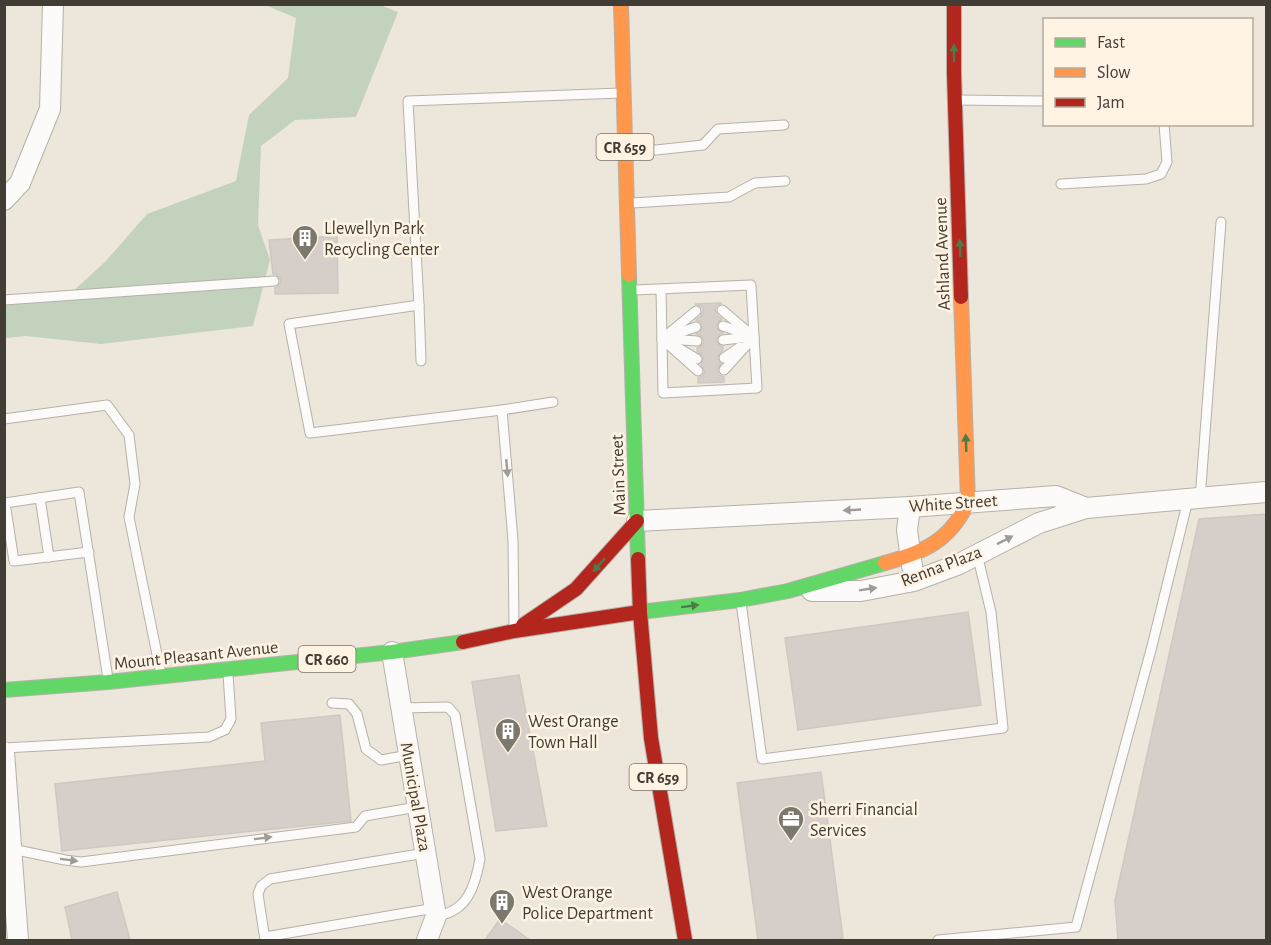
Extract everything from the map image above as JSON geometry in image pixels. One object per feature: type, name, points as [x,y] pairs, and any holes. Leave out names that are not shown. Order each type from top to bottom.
[{"type":"main road","name":"Main Street","points":[[621,4],[630,290],[639,394],[637,521],[640,612],[651,738],[686,940]]},
{"type":"main road","name":"Ashland Avenue","points":[[954,4],[968,502]]},
{"type":"main road","name":"Renna Plaza","points":[[640,612],[740,600],[788,591],[911,556],[945,536],[960,519],[968,502]]},
{"type":"main road","points":[[514,631],[576,589],[637,521]]},
{"type":"main road","name":"Mount Pleasant Avenue","points":[[4,690],[108,682],[445,646],[514,631],[640,612]]},
{"type":"street","points":[[4,200],[20,183],[50,110],[53,4]]},
{"type":"street","name":"White Street","points":[[637,521],[910,507],[1056,496],[1086,508],[1266,492]]},
{"type":"street","points":[[910,507],[907,530],[914,581]]},
{"type":"street","name":"Renna Plaza","points":[[788,591],[861,591],[914,581],[957,565],[1039,523],[1086,508]]},
{"type":"street","name":"Municipal Plaza","points":[[392,652],[435,912],[427,940]]},
{"type":"street","points":[[4,750],[20,939]]},
{"type":"lane","points":[[422,361],[408,101],[624,93]]},
{"type":"lane","points":[[955,100],[1043,100]]},
{"type":"lane","points":[[625,149],[657,150],[703,145],[718,129],[784,125]]},
{"type":"lane","points":[[1061,184],[1146,179],[1161,174],[1167,162],[1164,126]]},
{"type":"lane","points":[[627,203],[729,197],[755,183],[785,181]]},
{"type":"lane","points":[[938,940],[1076,927],[1194,499],[1221,222]]},
{"type":"lane","points":[[4,300],[274,281]]},
{"type":"lane","points":[[630,290],[751,285],[757,388],[663,393],[661,289]]},
{"type":"lane","points":[[419,305],[289,324],[310,433],[553,402]]},
{"type":"lane","points":[[722,310],[754,337]]},
{"type":"lane","points":[[662,339],[696,311]]},
{"type":"lane","points":[[723,326],[754,337]]},
{"type":"lane","points":[[662,339],[696,327]]},
{"type":"lane","points":[[723,340],[754,337]]},
{"type":"lane","points":[[724,358],[754,337]]},
{"type":"lane","points":[[724,370],[754,337]]},
{"type":"lane","points":[[662,339],[696,341]]},
{"type":"lane","points":[[662,339],[697,359]]},
{"type":"lane","points":[[662,339],[698,371]]},
{"type":"lane","points":[[657,393],[668,392]]},
{"type":"lane","points":[[4,419],[107,405],[129,435],[135,484],[129,517],[162,676]]},
{"type":"lane","points":[[502,410],[513,540],[514,631]]},
{"type":"lane","points":[[88,552],[14,561],[5,504],[79,492],[108,682]]},
{"type":"lane","points":[[40,498],[49,557]]},
{"type":"lane","points":[[740,600],[762,759],[1003,728],[991,612],[977,554]]},
{"type":"lane","points":[[4,750],[209,736],[225,730],[231,719],[227,669]]},
{"type":"lane","points":[[332,703],[349,704],[357,714],[366,749],[381,760],[409,755]]},
{"type":"lane","points":[[401,708],[448,707],[455,715],[480,859],[477,876],[462,906],[449,914],[435,912],[265,939],[258,894],[261,886],[270,879],[426,853]]},
{"type":"lane","points":[[12,849],[81,861],[356,826],[365,816],[417,807]]},
{"type":"green space","points":[[265,5],[380,5],[398,12],[356,117],[295,120],[261,146],[258,225],[270,260],[253,326],[101,344],[26,336],[5,338],[5,298],[71,293],[106,261],[147,214],[236,181],[249,115],[288,78],[296,18]]},
{"type":"building","name":"Llewellyn Park Recycling Center","points":[[337,236],[338,293],[275,294],[275,288],[281,280],[273,274],[269,240]]},
{"type":"building","points":[[722,303],[715,309],[717,315],[722,319],[717,323],[717,328],[723,333],[716,340],[723,347],[718,356],[721,364],[717,369],[719,375],[724,377],[724,382],[698,383],[698,378],[705,372],[701,364],[703,356],[697,351],[704,341],[696,334],[702,329],[701,322],[696,320],[701,316],[703,310],[701,306],[695,304]]},
{"type":"building","points":[[1266,514],[1266,940],[1118,940],[1115,900],[1199,519]]},
{"type":"building","points":[[968,612],[981,705],[798,730],[785,638]]},
{"type":"building","name":"West Orange Town Hall","points":[[519,675],[547,826],[496,831],[472,682]]},
{"type":"building","points":[[340,715],[351,821],[62,851],[55,784],[265,761],[261,723]]},
{"type":"building","points":[[821,772],[843,938],[758,940],[737,783]]},
{"type":"building","points":[[117,892],[130,940],[72,940],[65,907]]},
{"type":"building","name":"West Orange Police Department","points":[[500,919],[530,940],[485,940]]},
{"type":"traffic: fast","points":[[629,275],[638,559]]},
{"type":"traffic: fast","points":[[640,612],[740,600],[788,591],[885,563]]},
{"type":"traffic: fast","points":[[4,690],[108,682],[392,652],[463,642]]},
{"type":"traffic: slow","points":[[621,4],[629,275]]},
{"type":"traffic: slow","points":[[885,563],[924,549],[944,536],[968,502],[961,297]]},
{"type":"traffic: jam","points":[[954,4],[961,297]]},
{"type":"traffic: jam","points":[[523,625],[576,589],[637,521]]},
{"type":"traffic: jam","points":[[638,559],[640,612],[651,738],[685,940]]},
{"type":"traffic: jam","points":[[463,642],[514,631],[640,612]]},
{"type":"place","name":"Llewellyn Park Recycling Center","points":[[305,261]]},
{"type":"place","name":"West Orange Town Hall","points":[[508,754]]},
{"type":"place","name":"Sherri Financial Services","points":[[791,842]]},
{"type":"place","name":"West Orange Police Department","points":[[502,925]]}]
